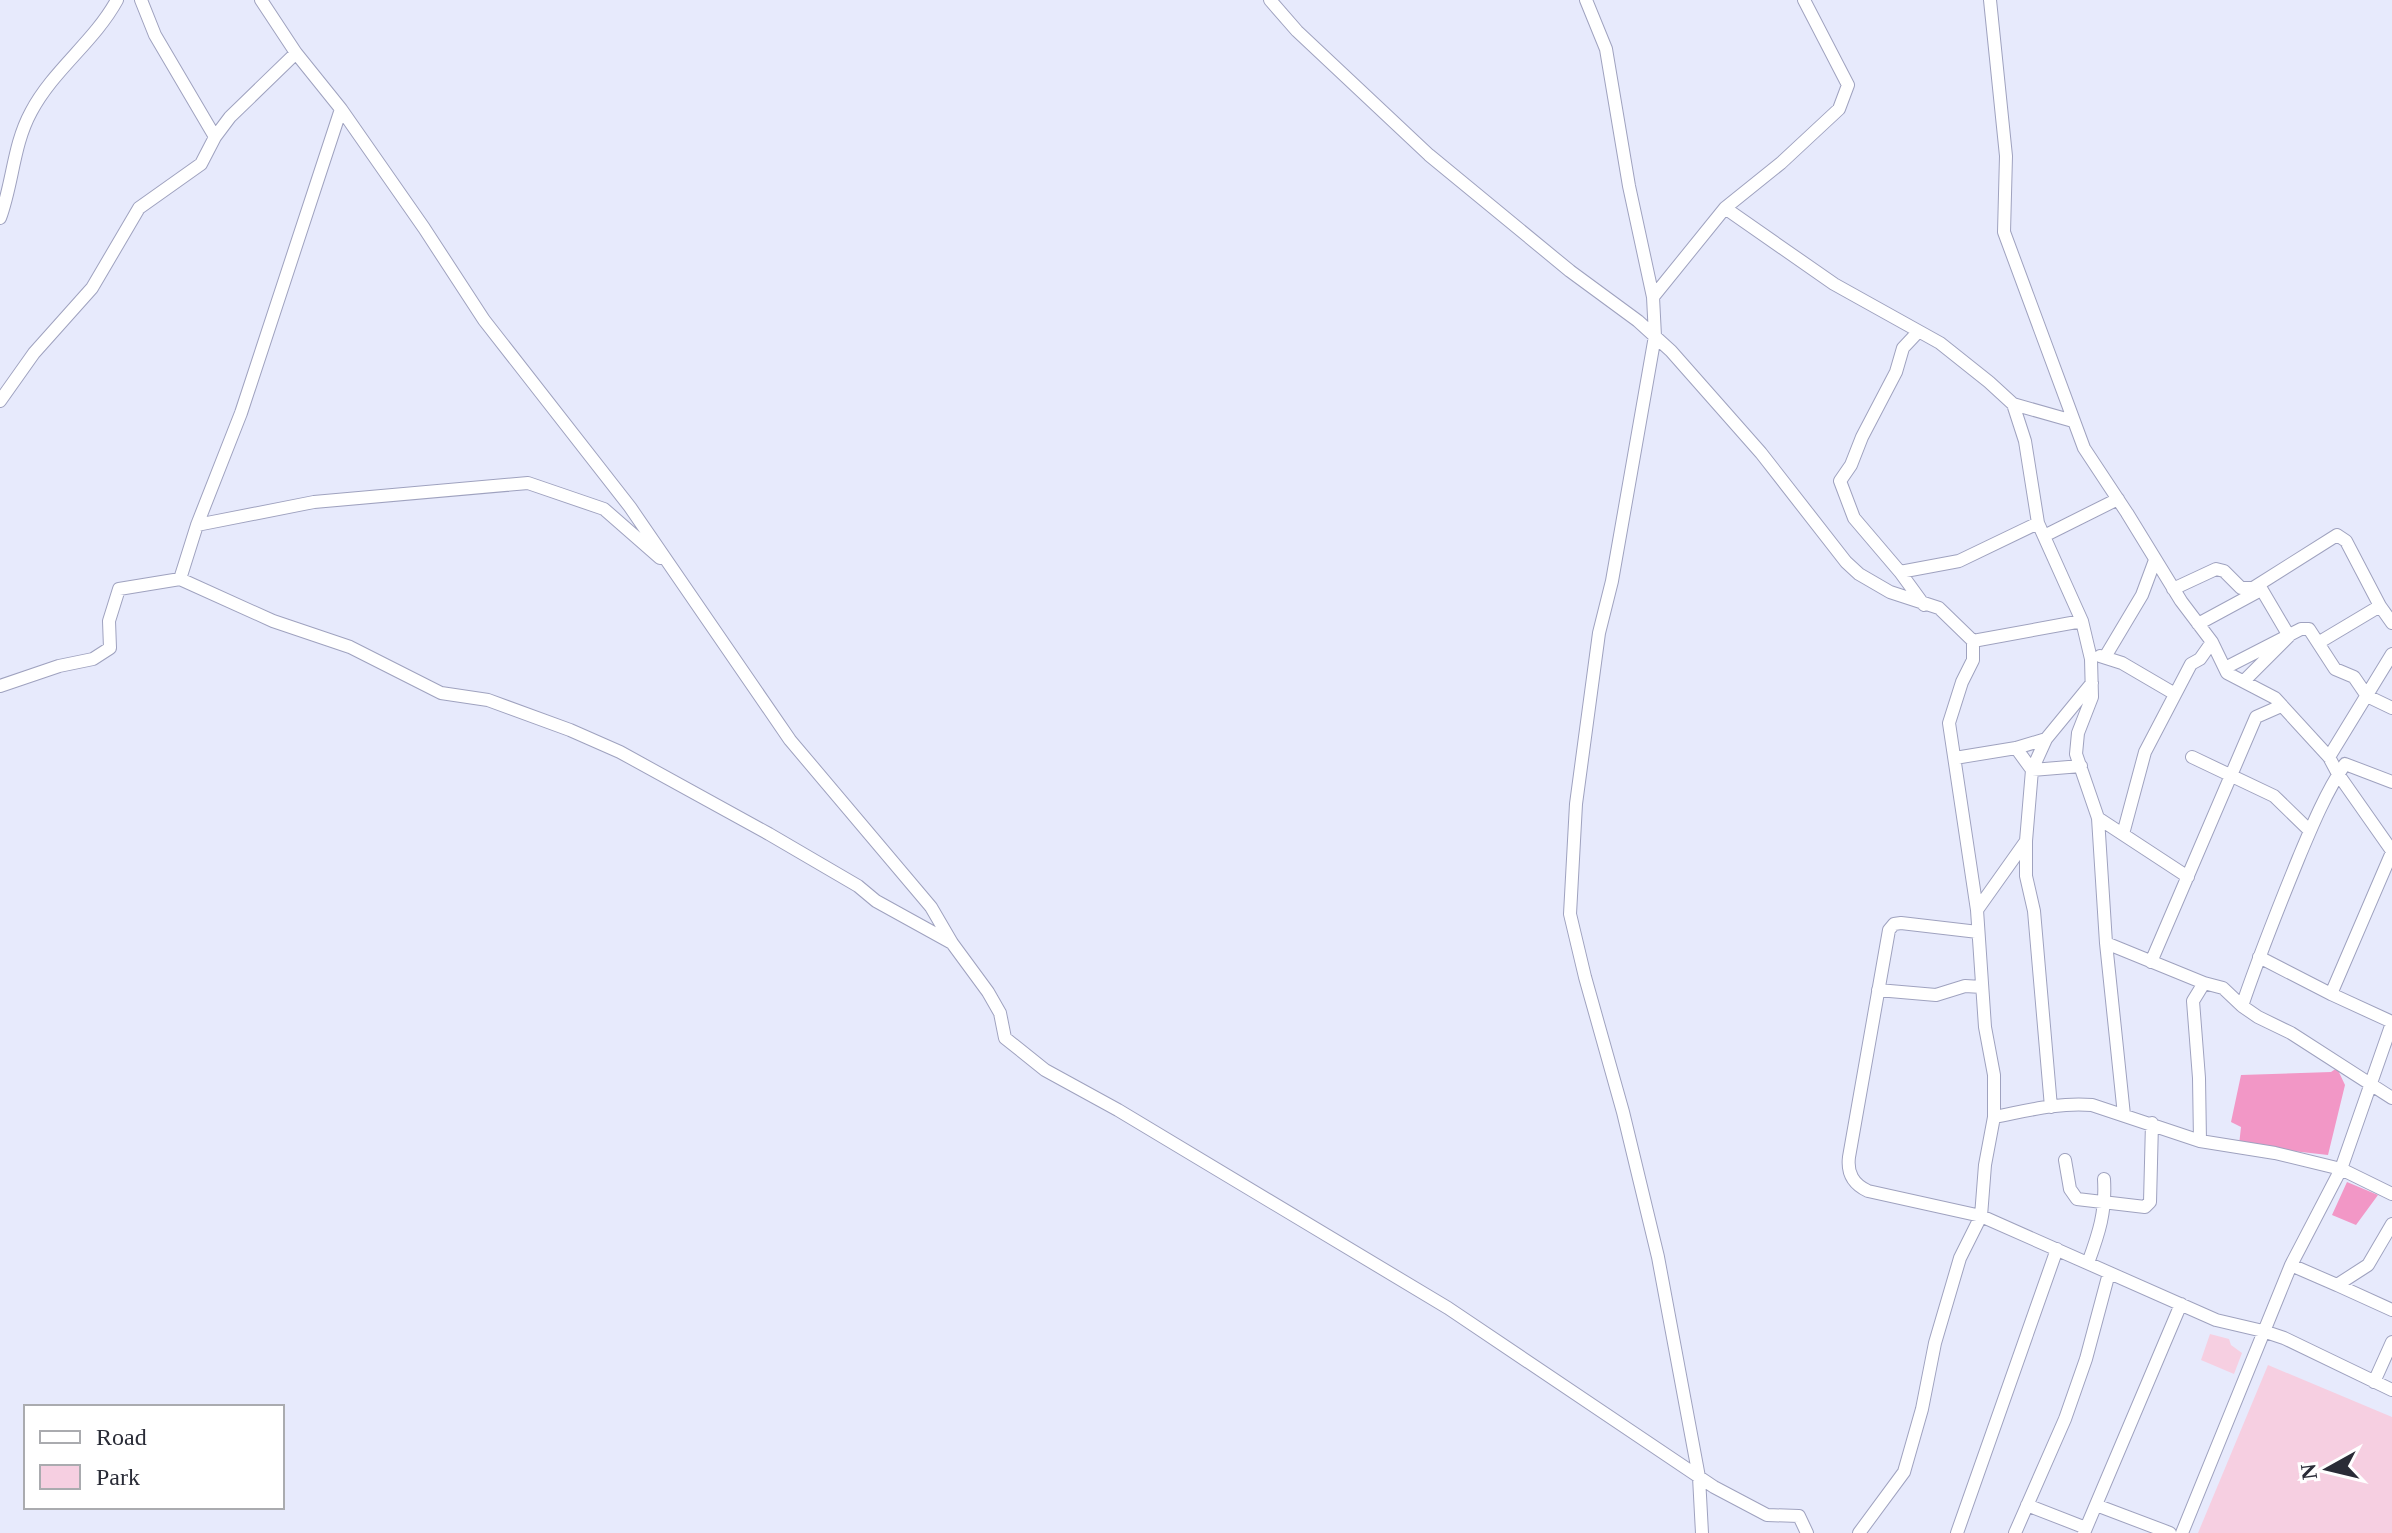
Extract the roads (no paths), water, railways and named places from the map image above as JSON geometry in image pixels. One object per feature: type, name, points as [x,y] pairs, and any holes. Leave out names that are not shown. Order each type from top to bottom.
[{"type":"street","points":[[0,218],[7,199],[15,155],[29,115],[117,0]]},
{"type":"street","points":[[141,0],[155,35],[215,137]]},
{"type":"street","points":[[261,0],[424,228],[484,320],[630,507],[790,740],[931,907],[1000,1013],[1005,1038],[1045,1070],[1118,1110],[1448,1308],[1747,1506],[1767,1515],[1799,1516],[1807,1533]]},
{"type":"street","points":[[1270,0],[1297,31],[1440,165],[1671,351],[1761,453],[1846,562],[1874,584],[1939,608],[1973,641],[1973,660],[1962,682],[1949,723],[1977,910],[1985,1027],[1994,1075],[1994,1117],[1985,1165],[1981,1216],[1960,1258],[1935,1343],[1922,1409],[1904,1472],[1859,1533]]},
{"type":"street","points":[[1586,0],[1606,49],[1629,186],[1653,297],[1655,336],[1612,581],[1599,633],[1576,804],[1570,914],[1658,1257],[1699,1477],[1702,1533]]},
{"type":"street","points":[[1653,297],[1725,208],[1781,163],[1839,109],[1848,85],[1804,0]]},
{"type":"street","points":[[1990,0],[2006,156],[2004,232],[2084,448],[2173,589],[2212,642],[2227,673],[2275,698],[2329,757],[2392,851],[2331,994]]},
{"type":"street","points":[[0,401],[34,353],[92,288],[139,208],[201,164],[230,117],[296,53]]},
{"type":"street","points":[[180,579],[197,525],[241,413],[341,109]]},
{"type":"street","points":[[1725,208],[1834,284],[1940,343],[2013,404],[2073,421]]},
{"type":"street","points":[[1918,332],[1903,348],[1896,372],[1851,465],[1840,481],[1854,518],[1924,605]]},
{"type":"street","points":[[2013,404],[2025,441],[2038,523],[2082,621],[2090,655],[2092,697],[2078,733],[2076,754],[2098,818],[2106,943],[2124,1115]]},
{"type":"street","points":[[197,525],[314,502],[528,483],[604,509],[674,572]]},
{"type":"street","points":[[2044,536],[2118,499]]},
{"type":"street","points":[[1900,572],[1959,561],[2038,523]]},
{"type":"street","points":[[2198,624],[2260,587],[2333,536],[2341,536],[2346,541],[2392,623]]},
{"type":"street","points":[[2105,657],[2142,595],[2155,560]]},
{"type":"street","points":[[2173,589],[2216,569],[2224,571],[2245,590],[2260,587]]},
{"type":"street","points":[[0,686],[59,666],[93,659],[110,648],[109,621],[119,589],[180,579],[273,621],[350,647],[441,693],[488,700],[620,752],[769,834],[858,886],[876,901],[952,943]]},
{"type":"street","points":[[2260,587],[2289,636]]},
{"type":"street","points":[[2318,643],[2380,606]]},
{"type":"street","points":[[1973,641],[2082,621]]},
{"type":"street","points":[[2225,668],[2301,629],[2309,629],[2335,669],[2354,677],[2367,696],[2392,708]]},
{"type":"street","points":[[2244,681],[2289,636]]},
{"type":"street","points":[[2123,834],[2145,752],[2191,664],[2200,659],[2212,642]]},
{"type":"street","points":[[2329,757],[2392,654]]},
{"type":"street","points":[[2090,655],[2122,663],[2175,694]]},
{"type":"street","points":[[2051,1107],[2034,911],[2026,876],[2032,770],[2046,739],[2092,683]]},
{"type":"street","points":[[2151,962],[2256,717],[2281,706]]},
{"type":"street","points":[[1955,758],[2016,748],[2046,739]]},
{"type":"street","points":[[2016,748],[2032,770]]},
{"type":"street","points":[[2192,757],[2274,796],[2310,831]]},
{"type":"street","points":[[2242,1006],[2310,831],[2338,774],[2345,764],[2392,782]]},
{"type":"street","points":[[2032,770],[2081,766]]},
{"type":"street","points":[[2098,818],[2188,877]]},
{"type":"street","points":[[1977,910],[2026,841]]},
{"type":"street","points":[[1978,932],[1901,923],[1894,924],[1889,930],[1849,1157],[1850,1174],[1860,1187],[1981,1216],[2227,1324],[2284,1338],[2392,1390]]},
{"type":"street","points":[[2106,943],[2223,988],[2258,1017],[2291,1033],[2392,1098]]},
{"type":"street","points":[[2182,1533],[2291,1265],[2341,1169],[2392,1022],[2259,957]]},
{"type":"street","points":[[2200,1141],[2193,1001],[2204,983]]},
{"type":"street","points":[[1878,990],[1936,995],[1962,987],[1982,987]]},
{"type":"street","points":[[1994,1117],[2076,1103],[2092,1105],[2200,1141],[2275,1153],[2341,1169],[2392,1194]]},
{"type":"street","points":[[2065,1160],[2074,1197],[2141,1207],[2149,1205],[2152,1123]]},
{"type":"street","points":[[2088,1263],[2103,1219],[2104,1179]]},
{"type":"street","points":[[2337,1285],[2368,1265],[2392,1224]]},
{"type":"street","points":[[1957,1533],[2057,1249]]},
{"type":"street","points":[[2291,1265],[2392,1310]]},
{"type":"street","points":[[2015,1533],[2065,1419],[2086,1359],[2109,1273]]},
{"type":"street","points":[[2027,1505],[2085,1531],[2181,1304]]},
{"type":"street","points":[[2374,1382],[2392,1342]]},
{"type":"street","points":[[2096,1505],[2170,1533]]}]
